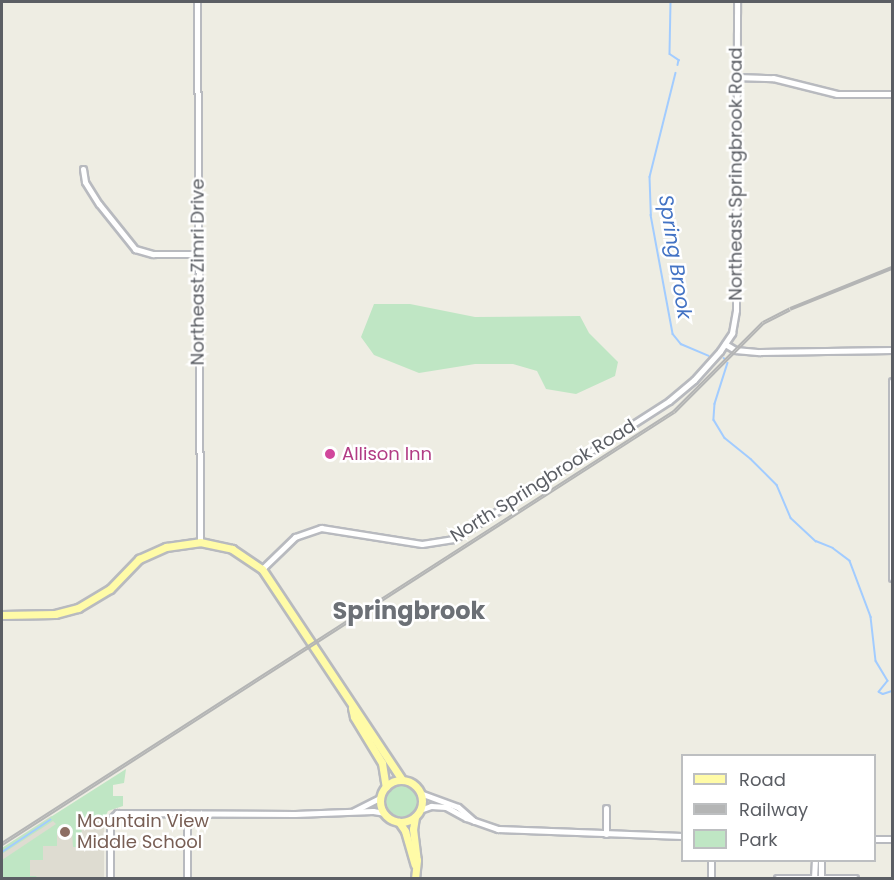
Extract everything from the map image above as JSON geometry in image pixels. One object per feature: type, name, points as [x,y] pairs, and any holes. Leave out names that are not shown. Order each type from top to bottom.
[{"type":"main road","points":[[2,615],[55,614],[78,608],[110,589],[148,554],[177,544],[200,542],[232,549],[262,569],[352,708],[359,714],[393,771],[402,780],[412,783],[420,793],[420,810],[415,817],[413,829],[417,860],[415,865]]},
{"type":"main road","points":[[352,708],[354,717],[382,763],[386,787],[381,797],[384,813],[399,822],[405,831],[415,865],[415,879]]},
{"type":"main road","points":[[386,787],[402,780]]},
{"type":"main road","points":[[399,822],[415,817]]},
{"type":"street","name":"Northeast Zimri Drive","points":[[197,2],[200,542]]},
{"type":"street","name":"Northeast Springbrook Road","points":[[725,344],[734,327],[736,310],[736,2]]},
{"type":"street","points":[[736,77],[773,78],[837,94],[892,93]]},
{"type":"street","points":[[83,169],[85,182],[99,204],[135,249],[153,254],[198,254]]},
{"type":"street","points":[[725,344],[735,350],[750,351],[892,350]]},
{"type":"street","name":"North Springbrook Road","points":[[262,569],[295,537],[321,528],[422,544],[454,538],[669,401],[694,380],[725,344]]},
{"type":"street","points":[[892,381],[892,578]]},
{"type":"street","points":[[420,793],[458,807],[474,820]]},
{"type":"street","points":[[354,812],[381,797]]},
{"type":"street","points":[[420,810],[431,806],[444,807],[498,829],[681,836]]},
{"type":"street","points":[[606,808],[606,834]]},
{"type":"street","points":[[110,879],[110,822],[112,816],[119,813],[384,813]]},
{"type":"street","points":[[187,813],[187,879]]},
{"type":"street","points":[[876,839],[892,838]]},
{"type":"street","points":[[711,862],[711,879]]},
{"type":"street","points":[[815,862],[817,878]]},
{"type":"street","points":[[817,878],[821,862]]},
{"type":"street","points":[[777,879],[855,879]]},
{"type":"shaded area","name":"Mountain View Middle School","points":[[51,816],[104,816],[104,878],[2,878],[2,848]]},
{"type":"green space","points":[[374,304],[410,304],[475,317],[580,316],[589,333],[618,362],[615,376],[576,394],[546,389],[537,371],[513,364],[475,364],[419,373],[374,355],[361,337]]},
{"type":"green space","points":[[126,769],[124,783],[113,785],[113,796],[123,796],[123,806],[108,811],[103,821],[82,822],[81,847],[73,847],[72,832],[57,832],[57,846],[43,846],[43,860],[30,860],[30,876],[37,876],[34,878],[2,878],[2,860],[56,824],[53,821],[2,854],[2,848]]},
{"type":"green space","points":[[401,785],[412,790],[417,801],[412,812],[401,817],[390,812],[385,801],[390,790]]},
{"type":"waterway","name":"Spring Brook","points":[[671,2],[670,54],[679,60],[678,65]]},
{"type":"waterway","name":"Spring Brook","points":[[676,73],[650,177],[651,215],[673,334],[681,344],[709,356]]},
{"type":"waterway","name":"Spring Brook","points":[[728,363],[715,404],[714,420],[725,438],[751,459],[777,485],[791,518],[816,541],[833,548],[850,561],[871,617],[876,661],[888,681],[879,692],[883,694],[892,691]]},
{"type":"waterway","points":[[2,852],[50,820]]},
{"type":"railway","points":[[2,844],[674,412],[763,323],[790,309],[892,268]]},
{"type":"place","name":"Allison Inn","points":[[330,454]]},
{"type":"place","name":"Mountain View Middle School","points":[[65,832]]},
{"type":"district","name":"Springbrook","points":[[409,611]]}]
